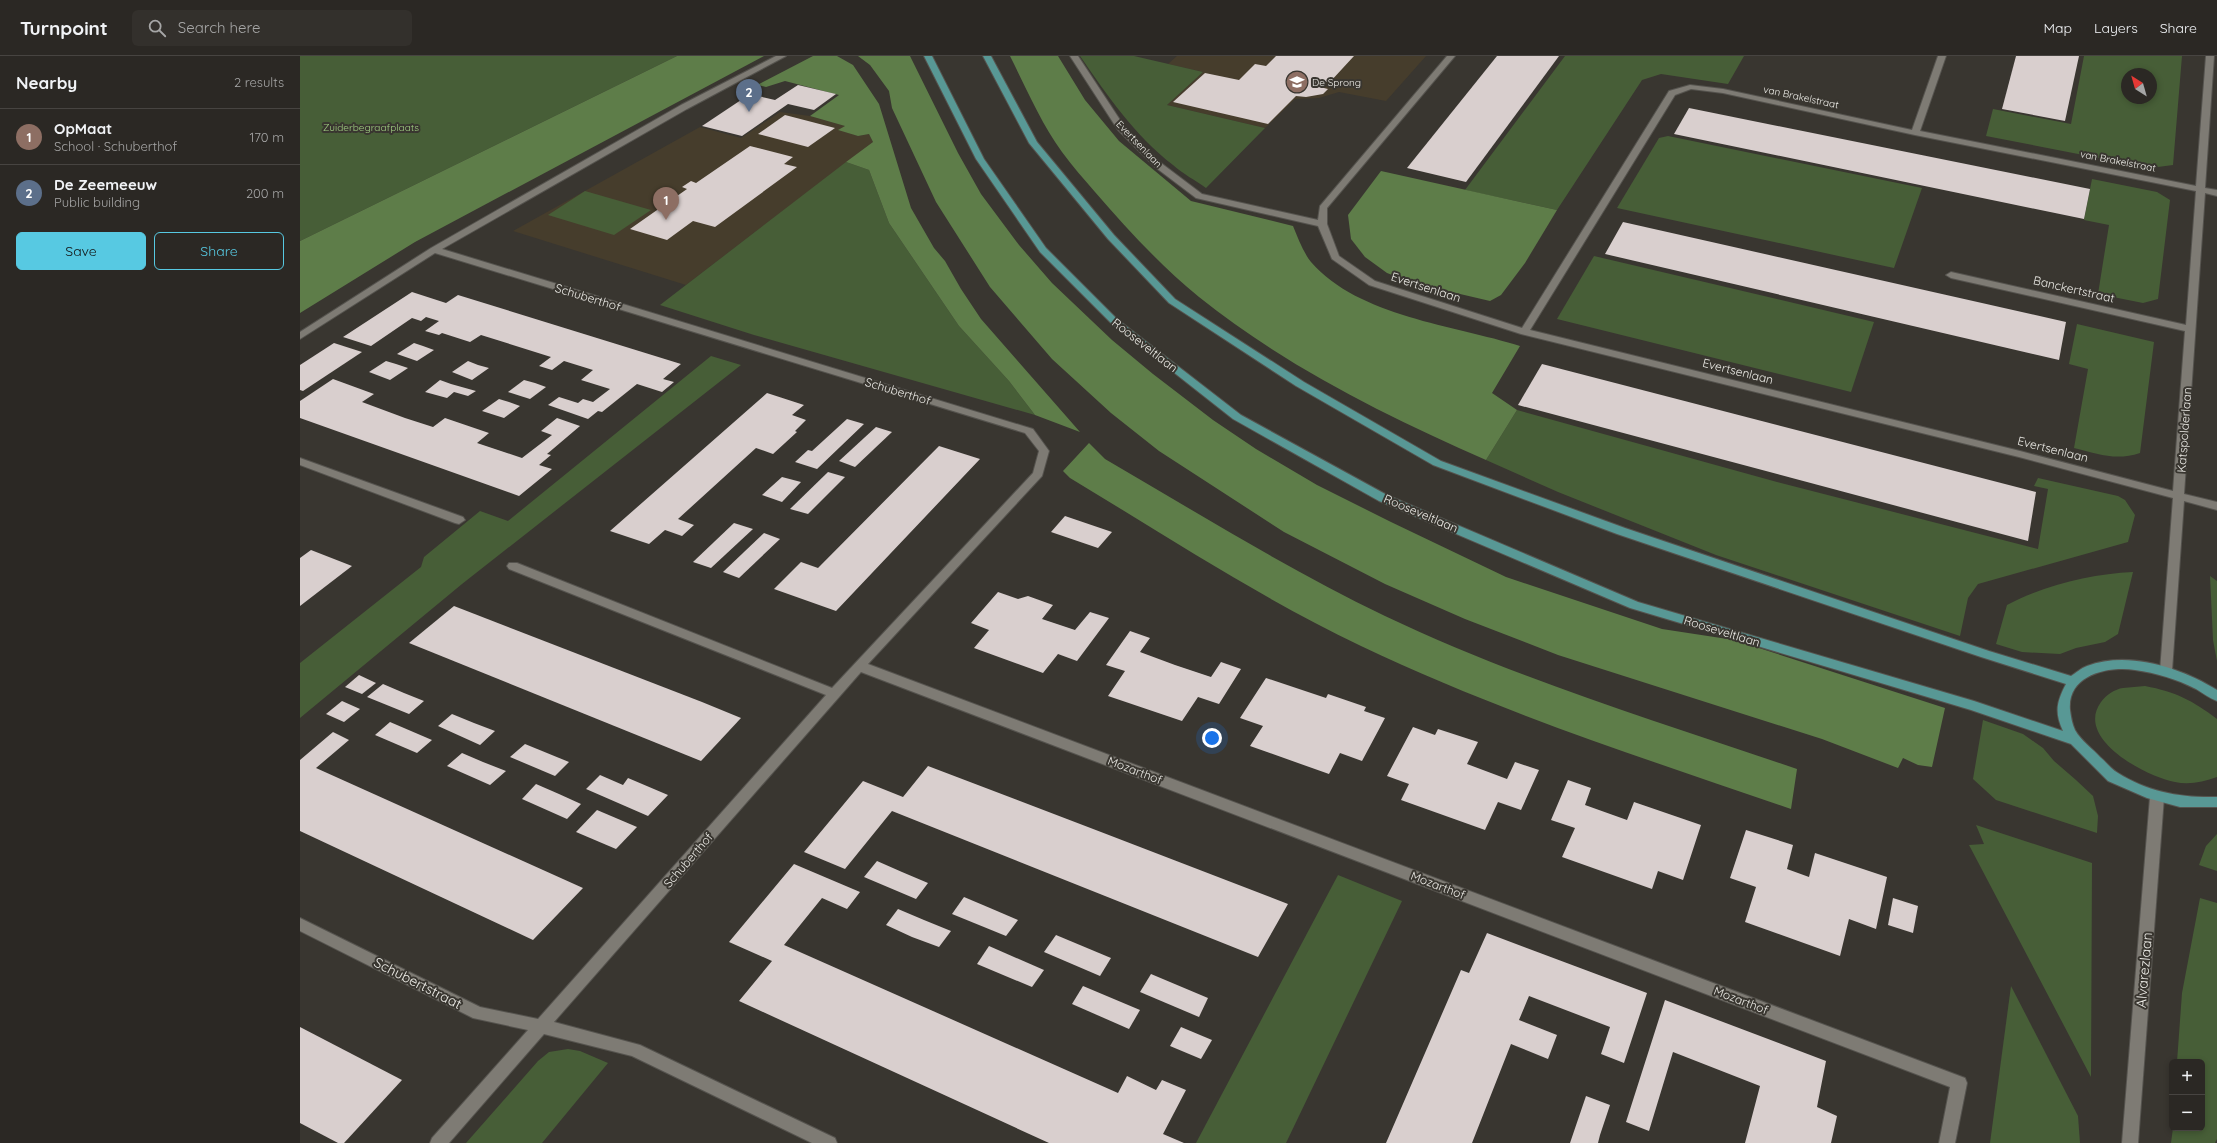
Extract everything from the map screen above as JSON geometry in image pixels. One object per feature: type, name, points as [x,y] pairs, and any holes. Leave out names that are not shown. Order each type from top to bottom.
[{"type":"main road","name":"Rooseveltlaan","points":[[928,56],[980,159],[1043,250],[1114,322],[1237,416],[1383,498],[1634,605],[1967,704],[2072,739]]},
{"type":"main road","points":[[987,56],[1033,143],[1111,237],[1172,301],[1300,384],[1355,416],[1437,463],[1621,531],[1977,652],[2072,682]]},
{"type":"main road","points":[[2217,696],[2205,687],[2166,670],[2138,665],[2111,664],[2089,671],[2072,682],[2063,700],[2064,722],[2072,739],[2112,776],[2158,797],[2189,803],[2217,802]]},
{"type":"street","points":[[300,336],[434,250],[684,106],[782,56]]},
{"type":"street","name":"Evertsenlaan","points":[[1074,56],[1096,93],[1121,128],[1158,165],[1199,196],[1322,224],[1334,257],[1372,283],[1524,332],[2217,506]]},
{"type":"street","points":[[1322,224],[1323,208],[1451,56]]},
{"type":"street","points":[[1915,133],[1942,56]]},
{"type":"street","name":"Katspolderlaan","points":[[2166,670],[2210,56]]},
{"type":"street","name":"van Brakelstraat","points":[[1524,332],[1672,93],[1690,87],[1723,91],[1915,133],[2200,189]]},
{"type":"street","points":[[2200,189],[2217,193]]},
{"type":"street","name":"Schuberthof","points":[[434,250],[1029,431],[1044,451],[1038,474],[860,666],[438,1143]]},
{"type":"street","name":"Banckertstraat","points":[[1951,275],[2190,329]]},
{"type":"street","points":[[300,461],[459,520]]},
{"type":"street","points":[[514,566],[835,694]]},
{"type":"street","name":"Mozarthof","points":[[860,666],[1959,1083],[1947,1143]]},
{"type":"street","name":"Alvarezlaan","points":[[2130,1143],[2158,797]]},
{"type":"street","name":"Schubertstraat","points":[[300,924],[478,1013],[541,1026]]},
{"type":"street","points":[[541,1026],[635,1050],[829,1143]]},
{"type":"shaded area","name":"De Sprong","points":[[1177,56],[1426,56],[1386,101],[1339,92],[1319,98],[1295,99],[1265,128],[1167,105],[1203,72],[1168,64]]},
{"type":"shaded area","points":[[780,112],[810,116],[845,126],[839,130],[858,136],[869,134],[873,142],[686,285],[513,231],[700,127],[741,138]]},
{"type":"green space","name":"Zuiderbegraafplaats","points":[[300,56],[677,56],[300,241]]},
{"type":"green space","points":[[677,56],[764,56],[415,242],[300,313],[300,241]]},
{"type":"green space","points":[[813,56],[837,56],[853,65],[879,104],[911,208],[934,248],[945,261],[981,319],[1080,432],[1035,415],[1009,381],[959,326],[889,223],[869,170],[846,162],[873,142],[869,134],[858,136],[838,130],[845,126],[810,116],[839,95],[785,81],[766,87],[757,85]]},
{"type":"green space","points":[[858,56],[910,56],[958,153],[981,194],[1019,245],[1052,283],[1112,340],[1153,374],[1213,420],[1256,449],[1317,485],[1506,577],[1662,629],[1734,640],[1945,708],[1932,767],[1918,765],[1903,758],[1898,768],[1822,739],[1558,655],[1465,619],[1385,584],[1284,532],[1159,451],[1111,413],[1052,359],[990,287],[936,202],[892,108],[889,91],[870,65]]},
{"type":"green space","points":[[1010,56],[1058,56],[1085,100],[1119,141],[1191,201],[1293,226],[1303,249],[1311,262],[1331,281],[1355,295],[1381,307],[1409,317],[1520,346],[1492,393],[1517,410],[1486,460],[1411,426],[1337,388],[1266,345],[1199,297],[1158,260],[1132,233],[1066,157],[1054,141]]},
{"type":"green space","points":[[1080,56],[1134,56],[1203,72],[1167,105],[1265,128],[1206,188],[1159,154],[1146,141],[1111,100]]},
{"type":"green space","points":[[1565,56],[1744,56],[1728,84],[1661,74],[1642,80],[1557,210],[1465,190]]},
{"type":"green space","points":[[2084,56],[2182,56],[2173,165],[2150,168],[1986,136],[1993,109],[2071,124]]},
{"type":"green space","points":[[1668,136],[1922,188],[1894,268],[1617,208],[1659,138]]},
{"type":"green space","points":[[846,162],[869,170],[889,223],[959,326],[1009,381],[1035,415],[754,335],[660,305]]},
{"type":"green space","points":[[1381,171],[1557,210],[1525,263],[1501,295],[1490,301],[1413,283],[1387,273],[1365,257],[1351,239],[1348,215]]},
{"type":"green space","points":[[2092,179],[2157,192],[2170,200],[2158,299],[2143,303],[2098,294],[2109,225],[2084,220]]},
{"type":"green space","points":[[585,191],[651,210],[614,235],[548,215]]},
{"type":"green space","points":[[1594,256],[1874,322],[1851,392],[1557,319]]},
{"type":"green space","points":[[2077,324],[2154,342],[2140,453],[2115,457],[2074,448],[2088,369],[2069,364]]},
{"type":"green space","points":[[711,356],[741,365],[462,584],[300,718],[300,663],[421,567],[424,557],[480,511],[508,521]]},
{"type":"green space","points":[[1517,410],[1777,482],[2038,549],[2048,489],[2034,486],[2038,478],[2118,496],[2125,500],[2135,515],[2128,542],[1978,584],[1968,598],[1960,636],[1716,555],[1558,492],[1486,460]]},
{"type":"green space","points":[[1089,443],[1105,459],[1209,520],[1314,580],[1385,616],[1435,639],[1537,680],[1641,717],[1797,769],[1791,809],[1573,734],[1466,692],[1361,646],[1286,608],[1070,478],[1063,471]]},
{"type":"green space","points":[[2133,572],[2118,634],[2105,642],[2076,648],[2060,654],[2022,652],[1996,644],[2007,605],[2052,586],[2101,575]]},
{"type":"green space","points":[[2210,576],[2217,581],[2217,661],[2213,640]]},
{"type":"green space","points":[[2145,686],[2175,694],[2200,707],[2217,719],[2217,777],[2201,782],[2191,783],[2180,783],[2163,779],[2132,764],[2117,754],[2105,742],[2097,729],[2095,716],[2103,699],[2114,691],[2123,688]]},
{"type":"green space","points":[[1983,720],[2023,734],[2043,748],[2054,761],[2093,796],[2098,816],[2097,833],[1996,800],[1973,779]]},
{"type":"green space","points":[[1976,825],[2092,863],[2091,1077],[1969,845],[1984,844]]},
{"type":"green space","points":[[2217,834],[2217,871],[2199,865],[2206,846]]},
{"type":"green space","points":[[1338,875],[1402,901],[1286,1143],[1196,1143]]},
{"type":"green space","points":[[2200,898],[2217,903],[2217,1139],[2215,1143],[2171,1143],[2173,1131],[2205,1131],[2205,1059],[2177,1059],[2182,993]]},
{"type":"green space","points":[[2011,986],[2078,1116],[2080,1143],[1990,1143]]},
{"type":"green space","points":[[568,1049],[580,1051],[608,1063],[542,1143],[466,1143],[538,1061],[549,1052]]},
{"type":"building","points":[[1276,56],[1354,56],[1330,82],[1326,82],[1320,87],[1328,89],[1323,94],[1306,97],[1296,96],[1268,124],[1173,102],[1205,73],[1239,80],[1255,64],[1266,66]]},
{"type":"building","points":[[1497,56],[1559,56],[1466,182],[1407,168]]},
{"type":"building","points":[[2016,56],[2079,56],[2065,121],[2002,109]]},
{"type":"building","points":[[798,85],[836,94],[814,110],[788,104],[742,136],[702,126],[750,94],[775,100]]},
{"type":"building","points":[[1689,108],[2090,189],[2084,219],[1674,134]]},
{"type":"building","points":[[785,115],[835,128],[808,147],[758,134]]},
{"type":"building","points":[[750,146],[793,157],[784,164],[797,167],[715,227],[693,221],[667,240],[630,229],[687,189],[682,187],[691,181],[696,183]]},
{"type":"building","points":[[1623,222],[2066,322],[2059,360],[1605,254]]},
{"type":"building","points":[[412,292],[446,303],[458,295],[681,364],[663,379],[674,382],[662,392],[637,384],[602,412],[598,411],[588,419],[548,405],[559,397],[578,403],[583,399],[593,402],[610,389],[581,380],[593,370],[564,361],[552,370],[539,366],[551,357],[481,335],[470,342],[442,333],[439,335],[425,331],[439,321],[426,317],[421,321],[412,318],[371,346],[343,337]]},
{"type":"building","points":[[334,343],[362,352],[303,391],[300,390],[300,365]]},
{"type":"building","points":[[414,343],[434,350],[417,361],[397,354]]},
{"type":"building","points":[[386,361],[408,368],[390,380],[369,372]]},
{"type":"building","points":[[468,361],[489,368],[472,380],[452,372]]},
{"type":"building","points":[[1542,364],[2036,492],[2028,541],[1518,405]]},
{"type":"building","points":[[333,379],[374,394],[362,402],[405,418],[433,427],[445,418],[489,433],[477,443],[522,458],[552,435],[541,431],[557,418],[580,426],[547,454],[551,455],[539,465],[552,469],[519,496],[300,418],[300,401]]},
{"type":"building","points":[[440,380],[476,391],[468,396],[454,392],[447,398],[425,392]]},
{"type":"building","points":[[524,380],[546,387],[530,399],[508,392]]},
{"type":"building","points":[[767,393],[804,405],[792,415],[806,420],[795,431],[797,432],[773,454],[756,448],[678,519],[694,525],[682,536],[665,530],[649,544],[610,531]]},
{"type":"building","points":[[499,399],[520,406],[504,418],[482,411]]},
{"type":"building","points":[[847,419],[864,424],[817,469],[795,462],[808,450],[812,451]]},
{"type":"building","points":[[876,427],[892,432],[855,467],[839,461]]},
{"type":"building","points":[[939,446],[980,459],[836,611],[774,589],[801,562],[818,568]]},
{"type":"building","points":[[828,472],[845,477],[808,514],[790,509]]},
{"type":"building","points":[[782,477],[801,482],[782,502],[762,495]]},
{"type":"building","points":[[1065,516],[1112,532],[1098,548],[1051,532]]},
{"type":"building","points":[[734,523],[753,529],[711,568],[693,562]]},
{"type":"building","points":[[764,533],[780,539],[739,578],[723,572]]},
{"type":"building","points":[[311,550],[352,566],[300,606],[300,558]]},
{"type":"building","points":[[998,592],[1018,599],[1028,596],[1053,605],[1042,619],[1075,630],[1090,612],[1109,618],[1077,661],[1058,654],[1043,673],[974,648],[989,630],[971,623]]},
{"type":"building","points":[[454,606],[741,718],[701,761],[409,643]]},
{"type":"building","points":[[1130,631],[1150,638],[1140,652],[1175,665],[1211,677],[1221,662],[1241,669],[1219,704],[1198,697],[1182,721],[1108,696],[1125,671],[1106,665]]},
{"type":"building","points":[[359,675],[376,683],[362,694],[345,687]]},
{"type":"building","points":[[1266,678],[1326,698],[1328,694],[1366,707],[1364,711],[1385,718],[1362,761],[1340,753],[1329,774],[1250,746],[1263,726],[1240,718]]},
{"type":"building","points":[[383,684],[424,701],[409,714],[367,697]]},
{"type":"building","points":[[342,701],[360,709],[344,722],[326,714]]},
{"type":"building","points":[[452,714],[495,731],[480,745],[438,726]]},
{"type":"building","points":[[390,722],[432,740],[417,753],[375,735]]},
{"type":"building","points":[[1413,727],[1435,735],[1438,729],[1478,742],[1467,764],[1507,779],[1515,762],[1539,770],[1521,810],[1498,802],[1485,830],[1401,800],[1409,784],[1387,776]]},
{"type":"building","points":[[333,732],[349,740],[316,768],[583,888],[533,940],[300,831],[300,760]]},
{"type":"building","points":[[525,744],[569,762],[555,776],[510,757]]},
{"type":"building","points":[[462,753],[506,771],[490,785],[447,766]]},
{"type":"building","points":[[928,766],[1288,904],[1258,957],[892,811],[845,869],[804,852],[863,781],[903,797]]},
{"type":"building","points":[[600,775],[623,785],[628,778],[668,795],[648,816],[586,789]]},
{"type":"building","points":[[1568,780],[1591,788],[1585,805],[1627,820],[1634,802],[1701,825],[1683,880],[1658,871],[1652,889],[1562,857],[1575,828],[1551,820]]},
{"type":"building","points":[[536,784],[581,804],[567,819],[522,799]]},
{"type":"building","points":[[597,810],[637,827],[616,849],[576,832]]},
{"type":"building","points":[[1746,830],[1793,845],[1787,869],[1809,877],[1815,853],[1887,877],[1876,929],[1849,919],[1840,956],[1745,922],[1756,887],[1730,878]]},
{"type":"building","points":[[877,861],[928,883],[916,899],[864,877]]},
{"type":"building","points":[[794,864],[860,892],[847,909],[822,898],[784,945],[1118,1093],[1127,1076],[1156,1090],[1162,1080],[1186,1090],[1163,1134],[1184,1143],[1049,1143],[739,1001],[772,961],[729,942]]},
{"type":"building","points":[[964,897],[1018,920],[1006,936],[952,914]]},
{"type":"building","points":[[1893,898],[1918,906],[1913,933],[1888,925]]},
{"type":"building","points":[[898,909],[951,931],[939,947],[912,937],[886,925]]},
{"type":"building","points":[[1487,933],[1647,993],[1624,1063],[1601,1054],[1610,1027],[1529,996],[1519,1020],[1557,1035],[1548,1059],[1511,1044],[1472,1143],[1386,1143],[1461,970],[1469,973]]},
{"type":"building","points":[[1056,935],[1111,958],[1100,976],[1044,952]]},
{"type":"building","points":[[989,946],[1044,970],[1032,987],[977,964]]},
{"type":"building","points":[[1151,974],[1208,998],[1199,1017],[1140,992]]},
{"type":"building","points":[[1083,986],[1140,1010],[1129,1029],[1072,1004]]},
{"type":"building","points":[[1665,1000],[1826,1061],[1817,1107],[1837,1116],[1831,1143],[1745,1143],[1760,1086],[1673,1052],[1649,1131],[1626,1122]]},
{"type":"building","points":[[300,1027],[402,1080],[344,1143],[338,1143],[300,1123]]},
{"type":"building","points":[[1181,1027],[1212,1040],[1201,1059],[1170,1046]]},
{"type":"building","points":[[1586,1096],[1610,1105],[1598,1143],[1570,1143]]},
{"type":"place","name":"De Sprong","points":[[1297,82]]},
{"type":"place","name":"De Zeemeeuw","points":[[749,112]]},
{"type":"place","name":"OpMaat","points":[[666,220]]}]
